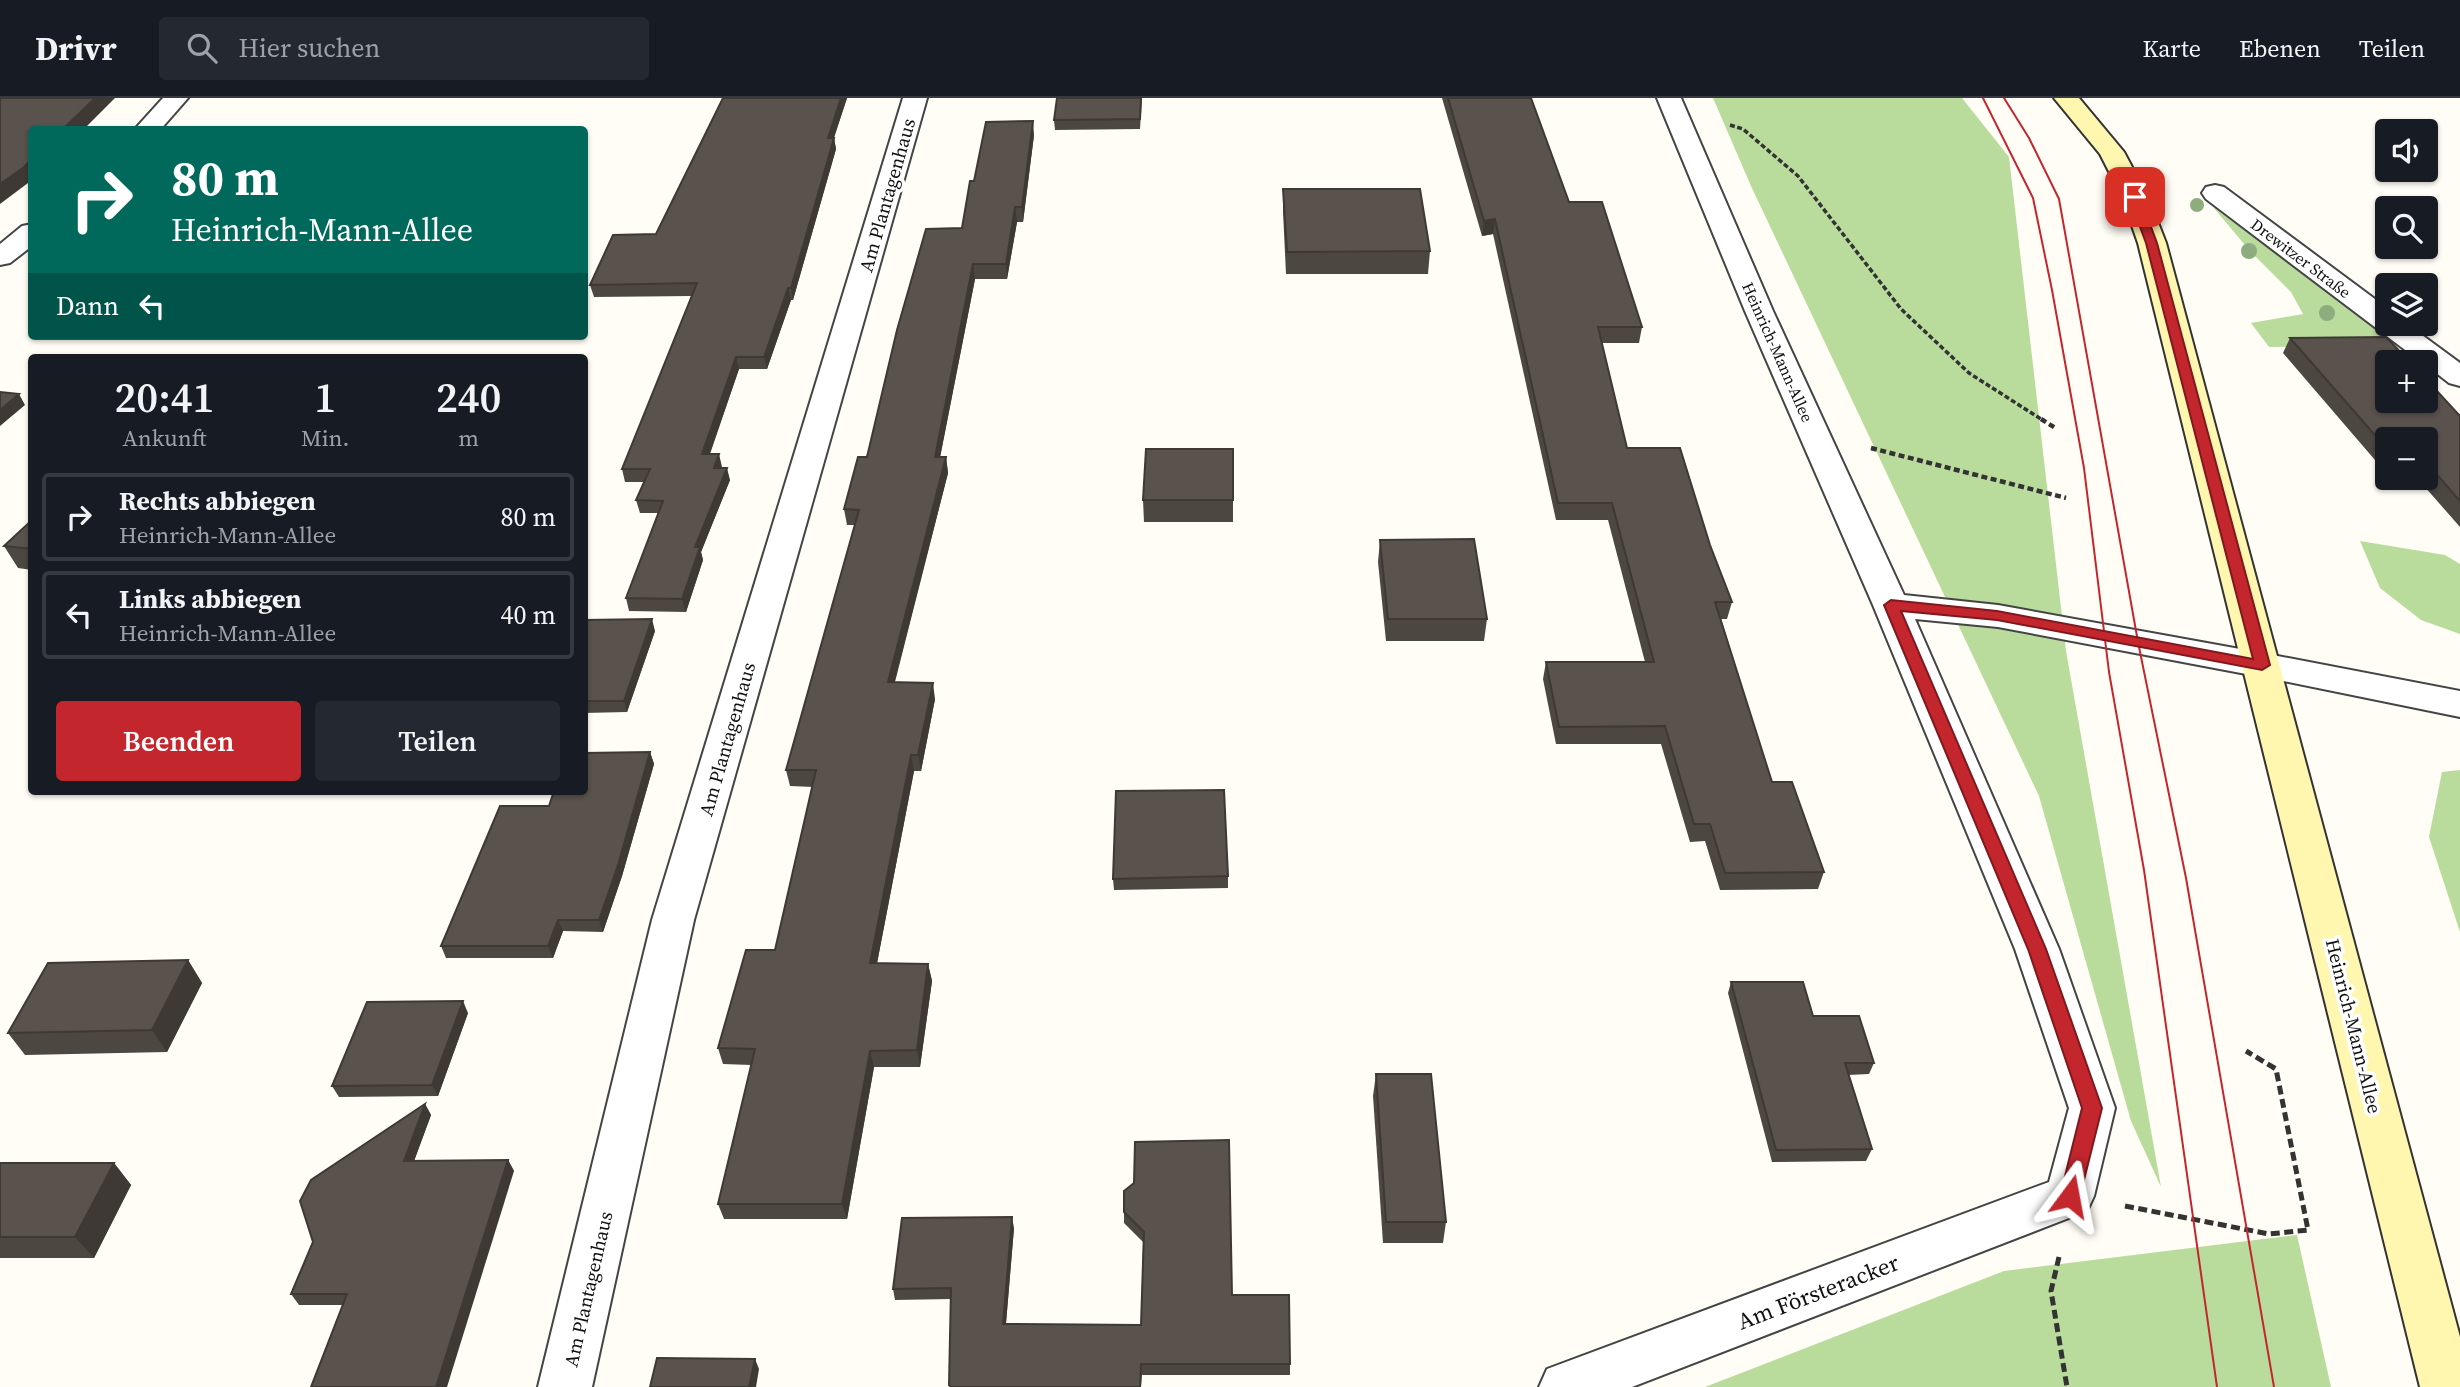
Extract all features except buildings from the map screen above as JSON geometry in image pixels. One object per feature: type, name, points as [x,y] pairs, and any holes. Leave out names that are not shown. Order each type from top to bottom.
[{"type":"main road","name":"Heinrich-Mann-Allee","points":[[2067,98],[2111,152],[2135,197],[2152,243],[2447,1387]]},
{"type":"street","points":[[150,126],[176,98]]},
{"type":"street","name":"Am Plantagenhaus","points":[[565,1387],[673,919],[915,98]]},
{"type":"street","name":"Heinrich-Mann-Allee","points":[[1670,100],[1891,605],[2037,949],[2092,1108],[2070,1196]]},
{"type":"street","name":"Drewitzer Straße","points":[[2215,193],[2375,313]]},
{"type":"street","points":[[0,257],[28,235]]},
{"type":"street","name":"Drewitzer Straße","points":[[2405,336],[2460,377]]},
{"type":"street","points":[[1891,605],[1997,615],[2460,704]]},
{"type":"street","name":"Am Försteracker","points":[[1566,1387],[2070,1196]]},
{"type":"path","points":[[1670,100],[1743,129],[1798,177],[1901,309],[1969,373],[2057,429]]},
{"type":"path","points":[[1819,443],[1846,442],[2066,498]]},
{"type":"path","points":[[2067,1387],[2051,1291],[2070,1196],[2269,1234],[2308,1230],[2276,1069],[2246,1051]]},
{"type":"green space","points":[[1713,98],[1962,98],[2009,157],[2066,651],[2161,1187],[2131,1121],[2039,796],[1751,186]]},
{"type":"green space","points":[[2213,207],[2375,326],[2375,336],[2389,336],[2401,345],[2269,347],[2251,323],[2303,314],[2291,292],[2250,251]]},
{"type":"green space","points":[[2360,541],[2445,555],[2460,564],[2460,634],[2421,620],[2380,588]]},
{"type":"green space","points":[[2460,770],[2460,932],[2429,837],[2442,772]]},
{"type":"green space","points":[[2297,1235],[2331,1387],[1705,1387],[2004,1271]]},
{"type":"tram line","points":[[1983,98],[2033,198],[2052,290],[2084,468],[2109,672],[2144,870],[2217,1387]]},
{"type":"tram line","points":[[2004,98],[2029,138],[2059,199],[2138,642],[2186,878],[2274,1387]]},
{"type":"route","points":[[2070,1196],[2092,1108],[2037,949],[1891,605],[1997,615],[2262,665],[2152,243],[2135,197]]}]
